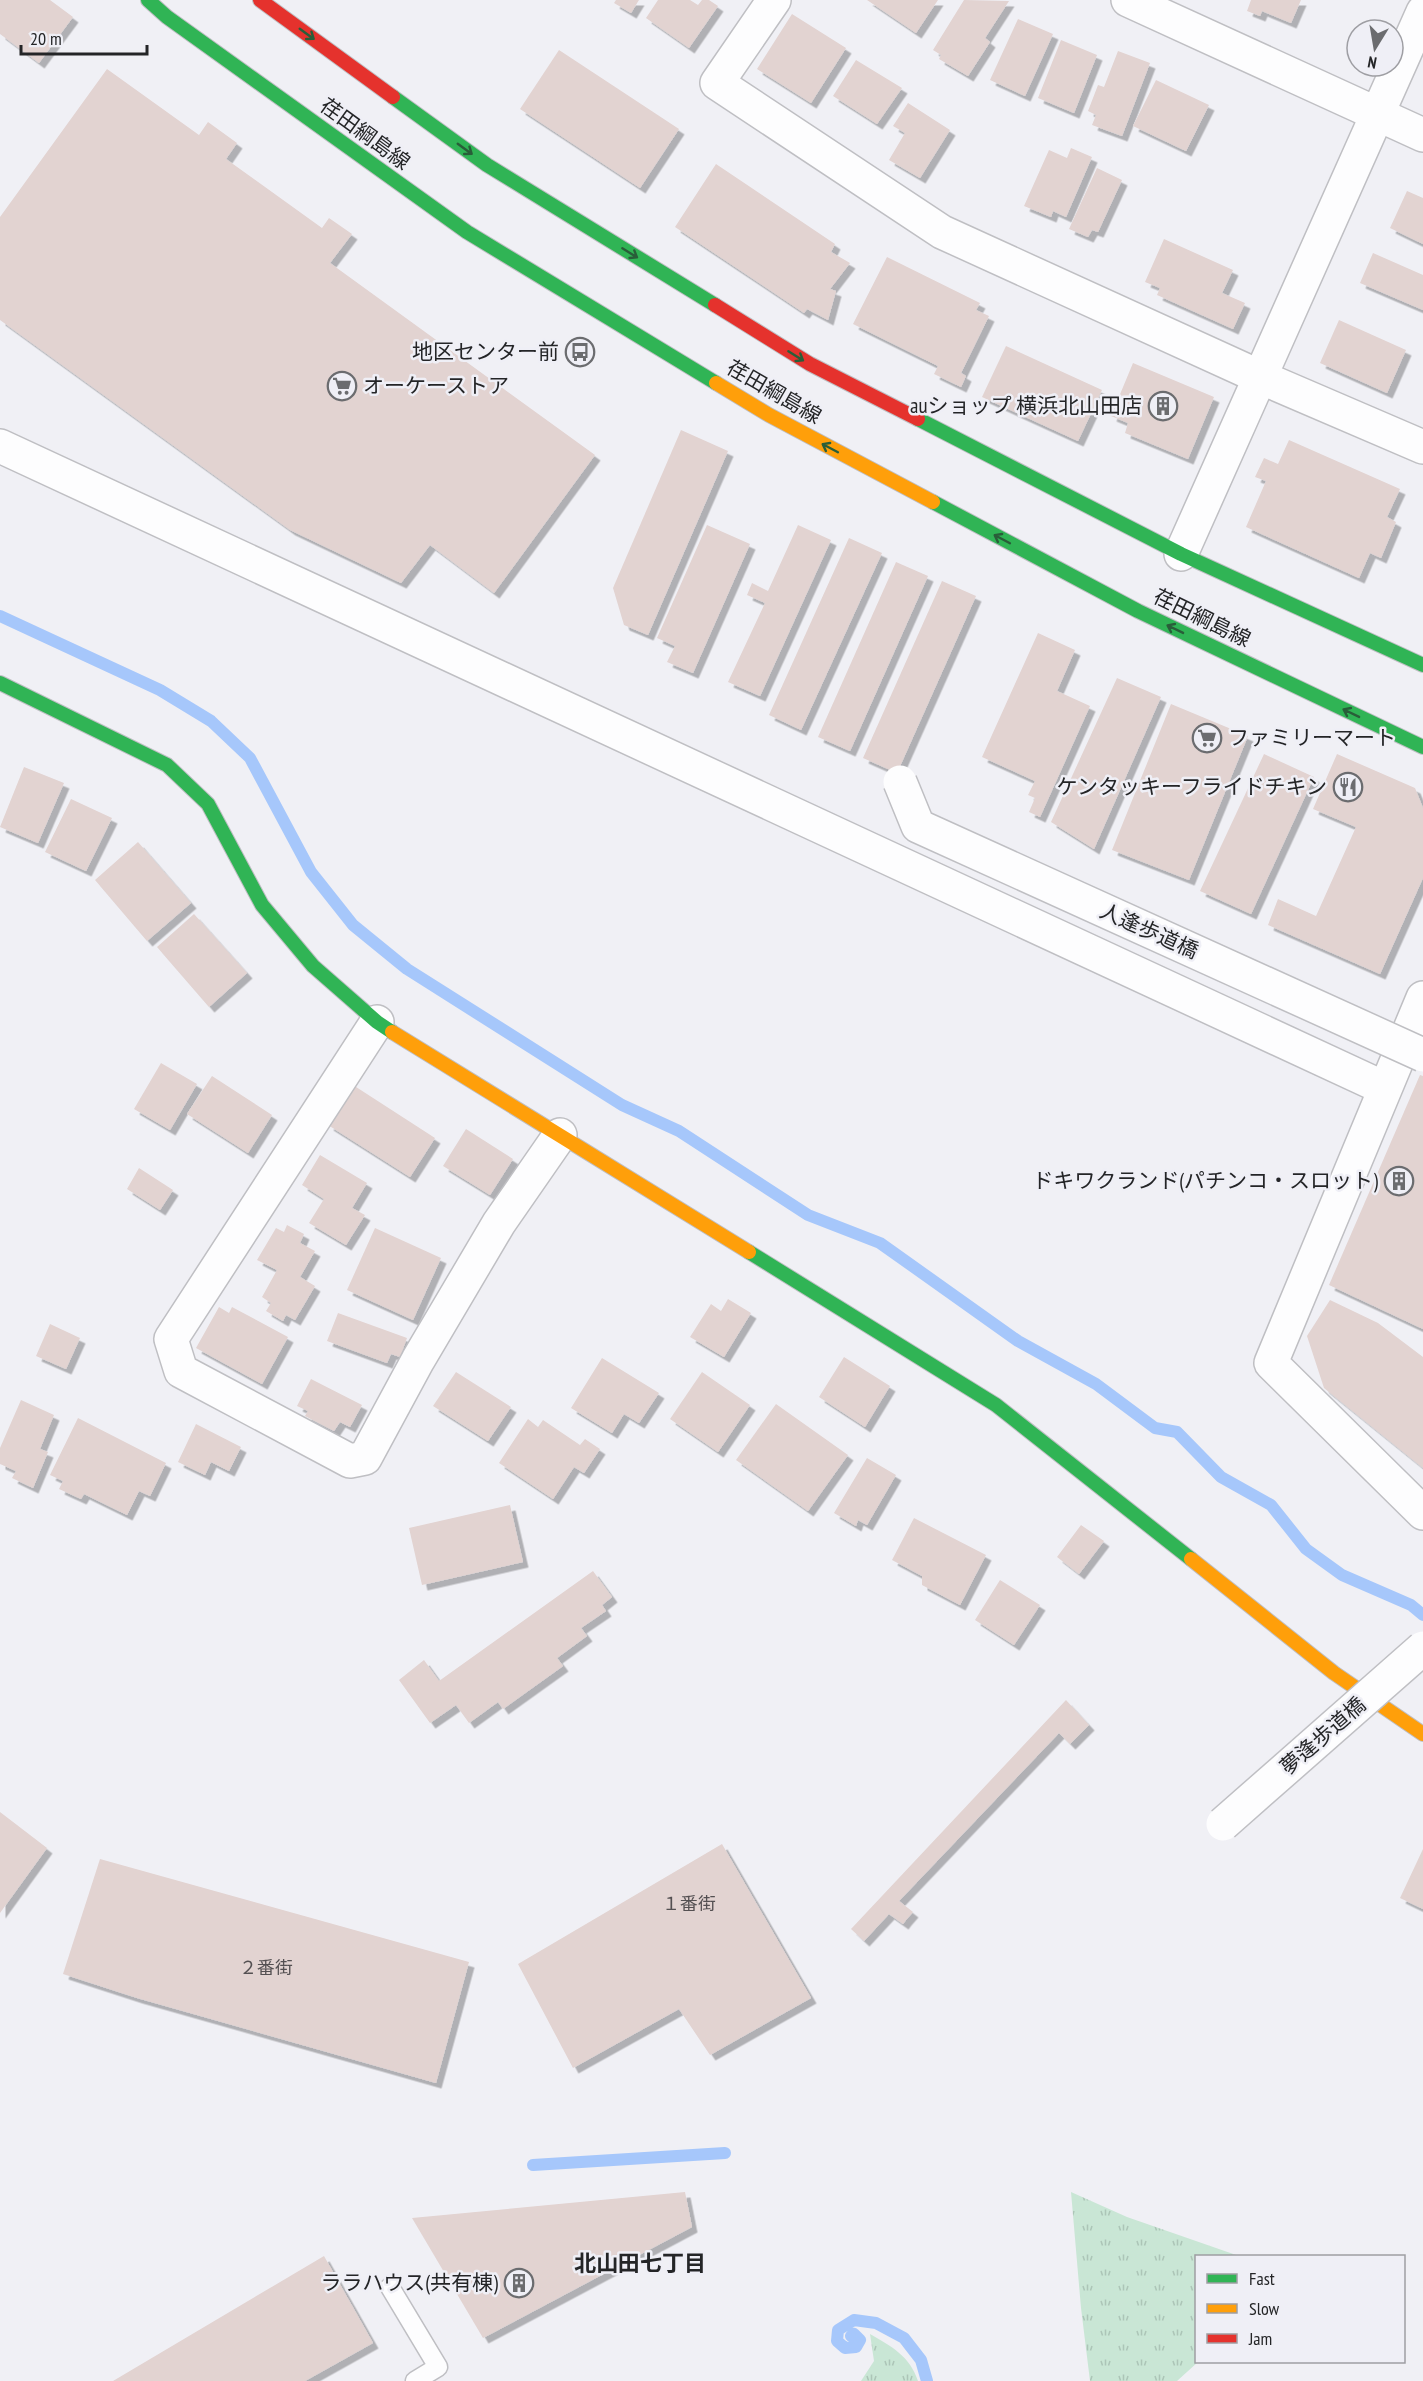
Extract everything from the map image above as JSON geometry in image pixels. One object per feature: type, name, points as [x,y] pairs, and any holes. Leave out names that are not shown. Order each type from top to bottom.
[{"type":"main road","name":"荏田綱島線","points":[[148,0],[167,17],[467,232],[769,415],[1138,611],[1423,747]]},
{"type":"main road","name":"荏田綱島線","points":[[260,0],[487,165],[810,364],[1181,554],[1423,665]]},
{"type":"main road","points":[[0,683],[167,765],[208,804],[269,914],[313,966],[377,1022],[996,1405],[1342,1679],[1423,1734]]},
{"type":"street","points":[[774,0],[717,83],[942,232],[1260,377],[1423,447]]},
{"type":"street","points":[[1128,0],[1423,135]]},
{"type":"street","points":[[1181,554],[1423,12]]},
{"type":"street","points":[[0,446],[1384,1088]]},
{"type":"street","name":"人逢歩道橋","points":[[900,782],[918,826],[1423,1055]]},
{"type":"street","points":[[1423,998],[1271,1363],[1423,1513]]},
{"type":"street","points":[[377,1022],[171,1339],[181,1371],[350,1461],[365,1458],[418,1360],[499,1223],[560,1135]]},
{"type":"street","name":"夢逢歩道橋","points":[[1223,1824],[1423,1648]]},
{"type":"lane","points":[[390,2287],[438,2367],[415,2381]]},
{"type":"green space","points":[[1071,2192],[1127,2217],[1236,2255],[1195,2255],[1195,2363],[1197,2363],[1177,2381],[1090,2381]]},
{"type":"green space","points":[[870,2334],[905,2358],[915,2372],[918,2381],[861,2381],[874,2361]]},
{"type":"building","points":[[0,0],[50,0],[73,17],[39,63],[0,34]]},
{"type":"building","points":[[616,0],[639,0],[631,13],[614,3]]},
{"type":"building","points":[[658,0],[690,0],[698,5],[702,0],[709,0],[718,6],[689,48],[646,18]]},
{"type":"building","points":[[867,0],[938,0],[916,33]]},
{"type":"building","points":[[964,0],[1009,1],[985,38],[990,42],[968,76],[939,59],[941,55],[933,50]]},
{"type":"building","points":[[1251,0],[1301,0],[1291,23],[1262,11],[1260,16],[1247,11]]},
{"type":"building","points":[[792,14],[846,48],[811,103],[757,69]]},
{"type":"building","points":[[1018,19],[1053,34],[1025,96],[990,80]]},
{"type":"building","points":[[1061,40],[1097,55],[1074,113],[1038,98]]},
{"type":"building","points":[[559,50],[679,129],[640,188],[520,109]]},
{"type":"building","points":[[1118,51],[1150,63],[1122,136],[1092,125],[1096,115],[1088,111],[1098,85],[1104,87]]},
{"type":"building","points":[[856,60],[902,88],[877,124],[833,96]]},
{"type":"building","points":[[107,69],[199,135],[208,122],[237,143],[226,159],[322,228],[329,218],[352,234],[330,263],[595,455],[494,593],[430,545],[401,583],[290,530],[0,320],[0,217]]},
{"type":"building","points":[[1156,80],[1209,105],[1186,151],[1133,126]]},
{"type":"building","points":[[908,103],[950,130],[920,178],[889,160],[905,133],[893,126]]},
{"type":"building","points":[[1071,148],[1092,157],[1066,217],[1053,211],[1051,217],[1024,206],[1049,150],[1067,158]]},
{"type":"building","points":[[716,164],[835,244],[831,252],[850,263],[830,289],[836,291],[828,320],[807,309],[804,313],[675,227]]},
{"type":"building","points":[[1097,168],[1122,180],[1098,232],[1092,230],[1088,237],[1069,229]]},
{"type":"building","points":[[1407,191],[1423,198],[1423,244],[1390,228]]},
{"type":"building","points":[[1164,239],[1233,270],[1222,293],[1245,303],[1233,329],[1157,295],[1160,288],[1145,282]]},
{"type":"building","points":[[1373,253],[1423,275],[1423,310],[1360,283]]},
{"type":"building","points":[[887,257],[980,303],[976,310],[989,316],[961,373],[966,376],[961,387],[934,374],[938,366],[853,324]]},
{"type":"building","points":[[1339,320],[1406,350],[1387,393],[1320,363]]},
{"type":"building","points":[[1006,346],[1102,390],[1078,441],[982,397]]},
{"type":"building","name":"auショップ 横浜北山田店","points":[[1133,363],[1214,397],[1188,459],[1125,433],[1128,423],[1111,416]]},
{"type":"building","points":[[681,430],[728,451],[648,635],[624,625],[613,588]]},
{"type":"building","points":[[1289,440],[1400,489],[1387,517],[1396,522],[1381,558],[1370,553],[1359,578],[1246,527],[1266,481],[1255,477],[1264,458],[1278,464]]},
{"type":"building","points":[[707,525],[750,544],[693,673],[667,662],[675,646],[657,638]]},
{"type":"building","points":[[798,525],[831,540],[760,696],[728,682],[765,603],[747,595],[752,583],[768,591]]},
{"type":"building","points":[[849,538],[882,553],[801,730],[769,715]]},
{"type":"building","points":[[896,562],[928,576],[850,751],[818,737]]},
{"type":"building","points":[[942,581],[976,596],[897,773],[863,758]]},
{"type":"building","points":[[1038,633],[1075,650],[1057,691],[1090,706],[1040,817],[1029,812],[1035,798],[1028,795],[1035,781],[982,757]]},
{"type":"building","points":[[1117,678],[1161,697],[1094,849],[1051,822]]},
{"type":"building","points":[[1171,704],[1248,736],[1189,880],[1112,850]]},
{"type":"building","points":[[1264,754],[1314,777],[1251,914],[1200,891]]},
{"type":"building","points":[[1337,754],[1415,788],[1423,808],[1423,878],[1380,974],[1268,925],[1278,899],[1316,916],[1356,827],[1313,809]]},
{"type":"building","points":[[24,767],[64,783],[38,843],[0,827]]},
{"type":"building","points":[[71,799],[112,818],[86,871],[45,852]]},
{"type":"building","points":[[138,842],[191,903],[147,941],[95,880]]},
{"type":"building","points":[[194,914],[247,973],[209,1007],[157,947]]},
{"type":"building","points":[[161,1063],[197,1084],[170,1130],[134,1109]]},
{"type":"building","name":"ドキワクランド(パチンコ・スロット)","points":[[1420,1075],[1423,1076],[1423,1329],[1329,1285]]},
{"type":"building","points":[[212,1076],[272,1115],[248,1153],[187,1114]]},
{"type":"building","points":[[353,1085],[435,1138],[410,1177],[328,1125]]},
{"type":"building","points":[[466,1129],[513,1159],[490,1195],[443,1166]]},
{"type":"building","points":[[320,1155],[367,1183],[352,1208],[365,1215],[346,1245],[309,1223],[324,1199],[302,1185]]},
{"type":"building","points":[[139,1168],[173,1190],[160,1210],[127,1189]]},
{"type":"building","points":[[287,1225],[304,1234],[300,1243],[315,1251],[300,1277],[315,1286],[295,1320],[286,1315],[283,1321],[266,1311],[271,1303],[262,1297],[277,1270],[257,1260],[276,1228],[284,1232]]},
{"type":"building","points":[[375,1228],[441,1258],[413,1320],[347,1290]]},
{"type":"building","points":[[728,1299],[751,1313],[724,1357],[690,1337],[711,1304],[721,1311]]},
{"type":"building","points":[[1330,1300],[1378,1323],[1423,1357],[1423,1468],[1324,1388],[1307,1336]]},
{"type":"building","points":[[219,1307],[229,1313],[232,1307],[288,1337],[262,1384],[196,1348]]},
{"type":"building","points":[[338,1313],[407,1338],[400,1357],[391,1354],[387,1363],[327,1341]]},
{"type":"building","points":[[50,1324],[80,1338],[66,1369],[36,1356]]},
{"type":"building","points":[[844,1357],[890,1386],[865,1427],[819,1397]]},
{"type":"building","points":[[602,1358],[659,1393],[639,1423],[624,1414],[612,1433],[571,1408]]},
{"type":"building","points":[[456,1372],[511,1407],[488,1441],[433,1406]]},
{"type":"building","points":[[702,1372],[750,1405],[718,1452],[670,1419]]},
{"type":"building","points":[[311,1379],[362,1405],[350,1427],[340,1422],[334,1431],[305,1416],[308,1411],[297,1406]]},
{"type":"building","points":[[21,1400],[54,1415],[40,1449],[48,1452],[33,1488],[12,1478],[16,1471],[0,1464],[0,1448]]},
{"type":"building","points":[[776,1404],[848,1455],[808,1511],[736,1460]]},
{"type":"building","points":[[78,1418],[166,1463],[150,1496],[139,1491],[127,1515],[84,1494],[81,1499],[59,1489],[63,1481],[50,1475]]},
{"type":"building","points":[[528,1419],[538,1427],[543,1420],[580,1445],[585,1439],[600,1449],[584,1473],[574,1467],[553,1499],[499,1463]]},
{"type":"building","points":[[196,1424],[241,1447],[229,1471],[211,1462],[205,1475],[178,1462]]},
{"type":"building","points":[[867,1458],[896,1475],[867,1525],[858,1520],[856,1526],[834,1513]]},
{"type":"building","points":[[510,1505],[523,1562],[422,1585],[409,1528]]},
{"type":"building","points":[[914,1518],[986,1555],[960,1605],[922,1585],[922,1576],[892,1560]]},
{"type":"building","points":[[1081,1525],[1104,1541],[1079,1574],[1057,1557]]},
{"type":"building","points":[[593,1571],[612,1597],[602,1605],[606,1611],[581,1628],[587,1636],[557,1658],[563,1666],[503,1709],[498,1702],[469,1723],[456,1705],[430,1723],[399,1680],[424,1660],[439,1681]]},
{"type":"building","points":[[1000,1580],[1040,1605],[1014,1645],[975,1620]]},
{"type":"building","points":[[1066,1700],[1089,1725],[1070,1744],[1059,1733],[899,1901],[913,1912],[903,1924],[889,1914],[864,1941],[851,1929]]},
{"type":"building","points":[[0,1812],[47,1848],[0,1913]]},
{"type":"building","points":[[722,1844],[811,1998],[710,2055],[679,2009],[573,2068],[518,1964]]},
{"type":"building","points":[[1423,1849],[1423,1909],[1400,1898]]},
{"type":"building","points":[[100,1859],[469,1962],[436,2083],[137,1998],[63,1974]]},
{"type":"building","name":"ララハウス(共有棟)","points":[[685,2192],[692,2227],[483,2338],[412,2218]]},
{"type":"building","points":[[324,2256],[373,2343],[305,2381],[113,2381]]},
{"type":"waterway","points":[[0,616],[160,690],[211,721],[250,758],[311,872],[353,925],[407,969],[622,1105],[679,1131],[808,1215],[880,1243],[1018,1341],[1096,1384],[1155,1428],[1177,1432],[1221,1477],[1271,1505],[1306,1549],[1342,1575],[1411,1605],[1423,1615]]},
{"type":"waterway","points":[[533,2165],[725,2153]]},
{"type":"waterway","points":[[851,2336],[854,2334],[860,2340],[856,2347],[845,2348],[837,2341],[838,2330],[854,2320],[876,2323],[904,2338],[921,2360],[927,2381]]},
{"type":"traffic: fast","points":[[148,0],[167,17],[467,232],[716,383]]},
{"type":"traffic: fast","points":[[393,97],[487,165],[715,305]]},
{"type":"traffic: fast","points":[[918,419],[1181,554],[1423,665]]},
{"type":"traffic: fast","points":[[933,502],[1138,611],[1423,747]]},
{"type":"traffic: fast","points":[[0,683],[167,765],[208,804],[262,905],[313,966],[377,1022],[392,1032]]},
{"type":"traffic: fast","points":[[749,1252],[996,1405],[1191,1559]]},
{"type":"traffic: slow","points":[[716,383],[769,415],[933,502]]},
{"type":"traffic: slow","points":[[392,1032],[749,1252]]},
{"type":"traffic: slow","points":[[1191,1559],[1334,1673],[1423,1734]]},
{"type":"traffic: jam","points":[[260,0],[393,97]]},
{"type":"traffic: jam","points":[[715,305],[810,364],[918,419]]},
{"type":"place","name":"地区センター前","points":[[580,352]]},
{"type":"place","name":"オーケーストア","points":[[342,386]]},
{"type":"place","name":"auショップ 横浜北山田店","points":[[1163,406]]},
{"type":"place","name":"ファミリーマート","points":[[1207,738]]},
{"type":"place","name":"ケンタッキーフライドチキン","points":[[1348,787]]},
{"type":"place","name":"ドキワクランド(パチンコ・スロット)","points":[[1399,1181]]},
{"type":"place","name":"ララハウス(共有棟)","points":[[519,2283]]},
{"type":"district","name":"北山田七丁目","points":[[640,2263]]}]
